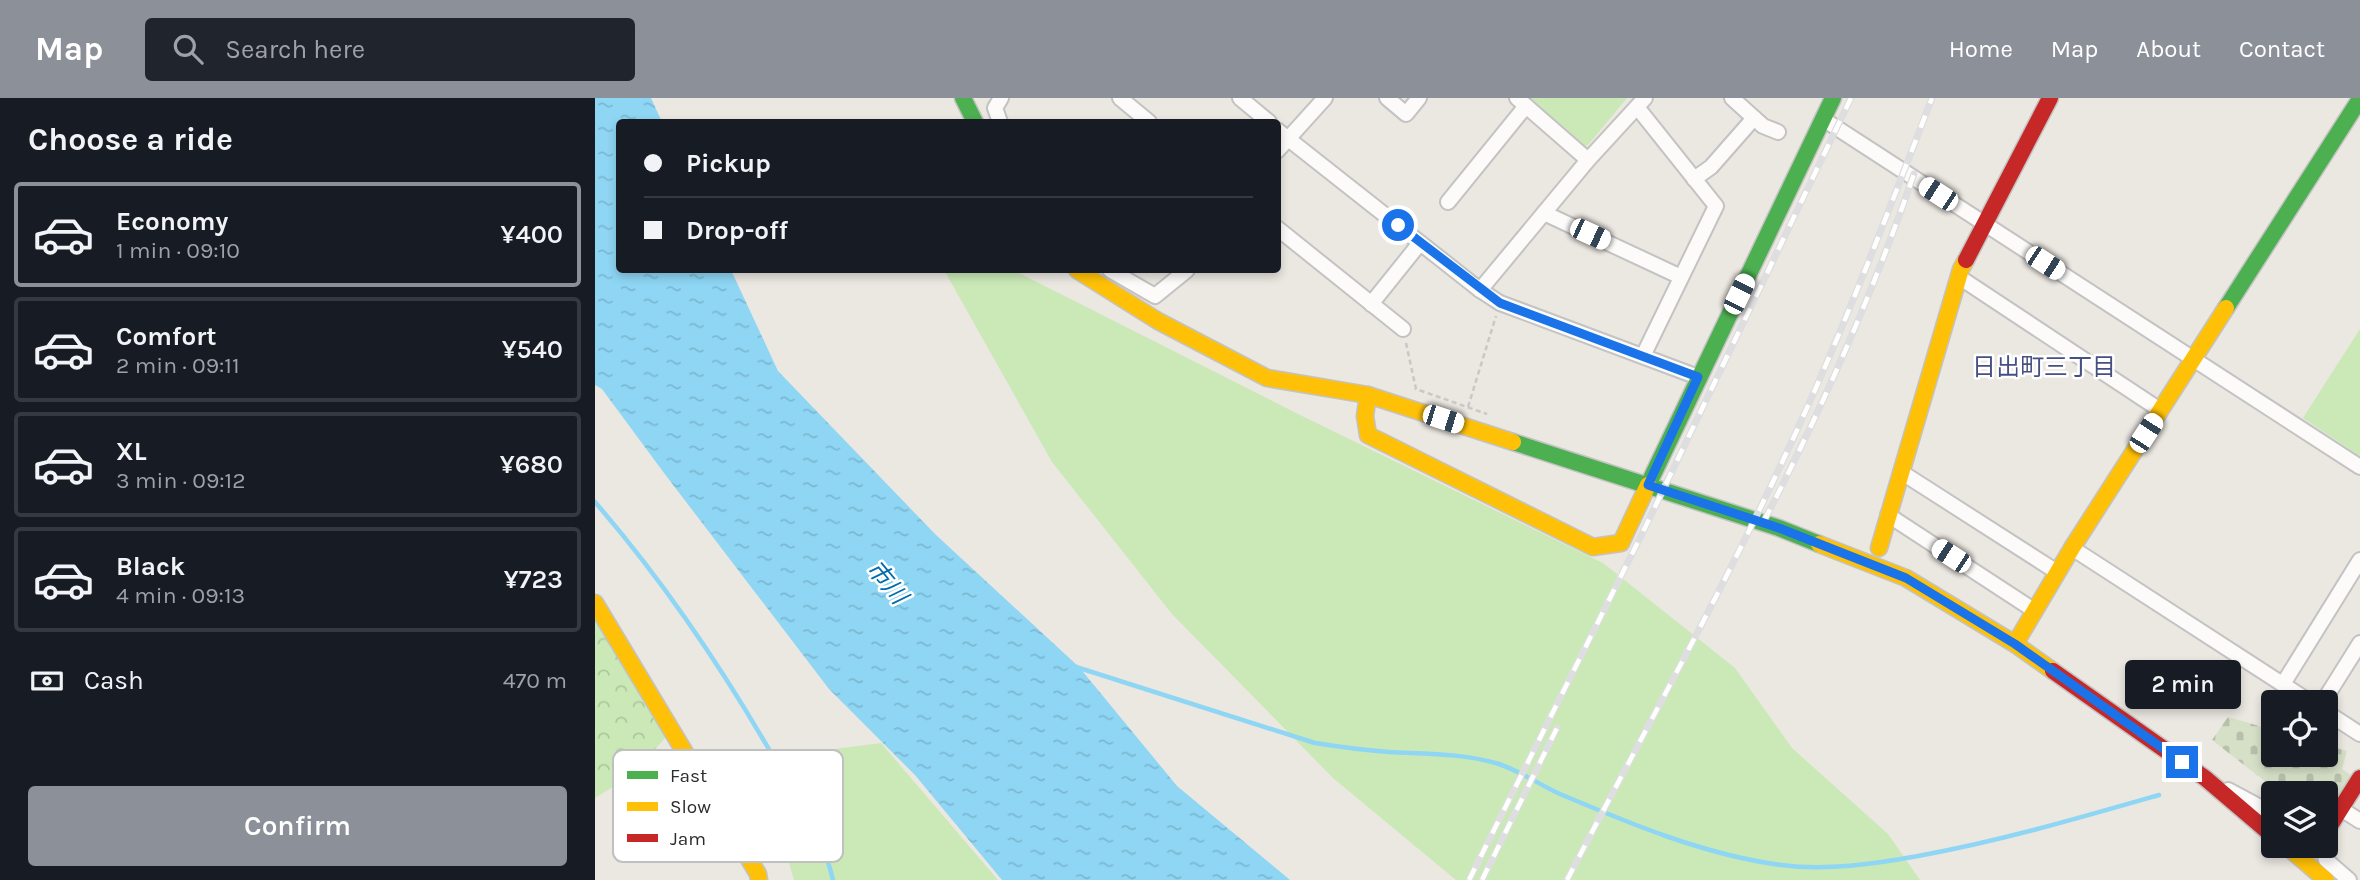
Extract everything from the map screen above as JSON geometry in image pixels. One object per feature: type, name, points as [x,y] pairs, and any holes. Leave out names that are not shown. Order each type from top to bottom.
[{"type":"street","points":[[963,98],[974,119]]},
{"type":"street","points":[[999,119],[995,108],[1002,98]]},
{"type":"street","points":[[1119,98],[1145,119]]},
{"type":"street","points":[[1240,98],[1265,119]]},
{"type":"street","points":[[1325,98],[1283,134],[1480,290],[1500,303],[1698,377]]},
{"type":"street","points":[[1387,98],[1406,114],[1419,98]]},
{"type":"street","points":[[1732,98],[1763,126],[1778,132]]},
{"type":"street","points":[[1368,395],[1365,416],[1368,435],[1593,547],[1621,543],[1833,98]]},
{"type":"street","points":[[1879,548],[1959,277],[2050,98]]},
{"type":"street","points":[[2015,644],[2072,548],[2360,99]]},
{"type":"street","points":[[1448,202],[1521,102],[1588,160]]},
{"type":"street","points":[[1480,290],[1588,160],[1641,102],[1716,206],[1643,356]]},
{"type":"street","points":[[1694,179],[1711,167],[1754,118]]},
{"type":"street","points":[[1823,119],[2360,467]]},
{"type":"street","points":[[1544,213],[1681,277]]},
{"type":"street","points":[[1281,231],[1403,329]]},
{"type":"street","points":[[1371,304],[1420,243]]},
{"type":"street","points":[[1082,273],[1158,321],[1267,378],[1368,395],[1779,528],[1906,578],[2015,644],[2205,778],[2261,826]]},
{"type":"street","points":[[1115,273],[1155,296],[1183,273]]},
{"type":"street","points":[[1959,277],[2160,410]]},
{"type":"street","points":[[1901,472],[2057,572]]},
{"type":"street","points":[[1888,515],[2035,611]]},
{"type":"street","points":[[2072,548],[2292,690]]},
{"type":"street","points":[[2283,684],[2360,561]]},
{"type":"street","points":[[595,603],[682,750]]},
{"type":"street","points":[[2331,690],[2360,643]]},
{"type":"street","points":[[2338,720],[2360,734]]},
{"type":"street","points":[[2205,778],[2261,808]]},
{"type":"street","points":[[2338,811],[2360,778]]},
{"type":"street","points":[[2340,808],[2360,821]]},
{"type":"street","points":[[2300,858],[2326,880]]},
{"type":"street","points":[[2325,858],[2349,880]]},
{"type":"street","points":[[748,862],[759,880]]},
{"type":"path","points":[[1468,407],[1500,303]]},
{"type":"path","points":[[1403,329],[1416,388],[1493,416]]},
{"type":"green space","points":[[1525,98],[1627,98],[1588,145],[1580,147]]},
{"type":"green space","points":[[946,273],[1019,273],[1296,413],[1603,563],[1735,668],[1792,748],[1888,834],[1920,880],[1456,880],[1333,778],[1172,614],[1052,462]]},
{"type":"green space","points":[[2360,329],[2360,456],[2303,418]]},
{"type":"green space","points":[[595,620],[667,736],[654,750],[613,750],[613,787],[595,798]]},
{"type":"green space","points":[[2228,717],[2261,727],[2261,767],[2338,767],[2338,748],[2347,751],[2342,769],[2352,776],[2338,799],[2338,781],[2265,781],[2212,740]]},
{"type":"green space","points":[[881,743],[998,880],[794,880],[789,862],[843,862],[843,750],[827,750]]},
{"type":"water","name":"市川","points":[[595,98],[651,98],[661,119],[616,119],[616,273],[732,273],[778,371],[935,534],[1079,667],[1177,786],[1290,880],[1002,880],[915,775],[829,689],[602,389],[595,385]]},
{"type":"waterway","points":[[595,502],[670,596],[769,750]]},
{"type":"waterway","points":[[1073,666],[1315,743],[1485,760],[1515,770],[1560,794],[1669,837],[1724,854],[1781,865],[1833,867],[1918,856],[2009,836],[2159,795]]},
{"type":"waterway","points":[[828,862],[833,880]]},
{"type":"railway","points":[[1469,880],[1641,536],[1851,98]]},
{"type":"railway","points":[[1567,880],[1706,616],[1785,456],[1844,323],[1932,98]]},
{"type":"railway","points":[[1764,521],[1845,350],[1914,174]]},
{"type":"railway","points":[[1482,880],[1557,728]]},
{"type":"traffic: fast","points":[[963,98],[974,119]]},
{"type":"traffic: fast","points":[[1648,485],[1833,98]]},
{"type":"traffic: fast","points":[[2226,308],[2360,99]]},
{"type":"traffic: fast","points":[[1513,442],[1779,528],[1819,544]]},
{"type":"traffic: slow","points":[[1879,548],[1961,269],[1966,260]]},
{"type":"traffic: slow","points":[[1082,273],[1158,321],[1267,378],[1368,395],[1513,442]]},
{"type":"traffic: slow","points":[[2015,644],[2072,548],[2226,308]]},
{"type":"traffic: slow","points":[[1368,395],[1365,416],[1368,435],[1593,547],[1621,543],[1648,485]]},
{"type":"traffic: slow","points":[[1819,544],[1906,578],[2015,644],[2053,671]]},
{"type":"traffic: slow","points":[[595,603],[683,750]]},
{"type":"traffic: slow","points":[[2300,858],[2326,880]]},
{"type":"traffic: slow","points":[[751,862],[759,880]]},
{"type":"traffic: jam","points":[[1966,260],[2050,98]]},
{"type":"traffic: jam","points":[[2053,671],[2205,778],[2261,826]]},
{"type":"traffic: jam","points":[[2338,813],[2360,778]]},
{"type":"district","name":"日出町三丁目","points":[[2044,367]]},
{"type":"route","points":[[1398,225],[1500,303],[1698,377],[1648,485],[1779,528],[1906,578],[2015,644],[2182,762]]}]
